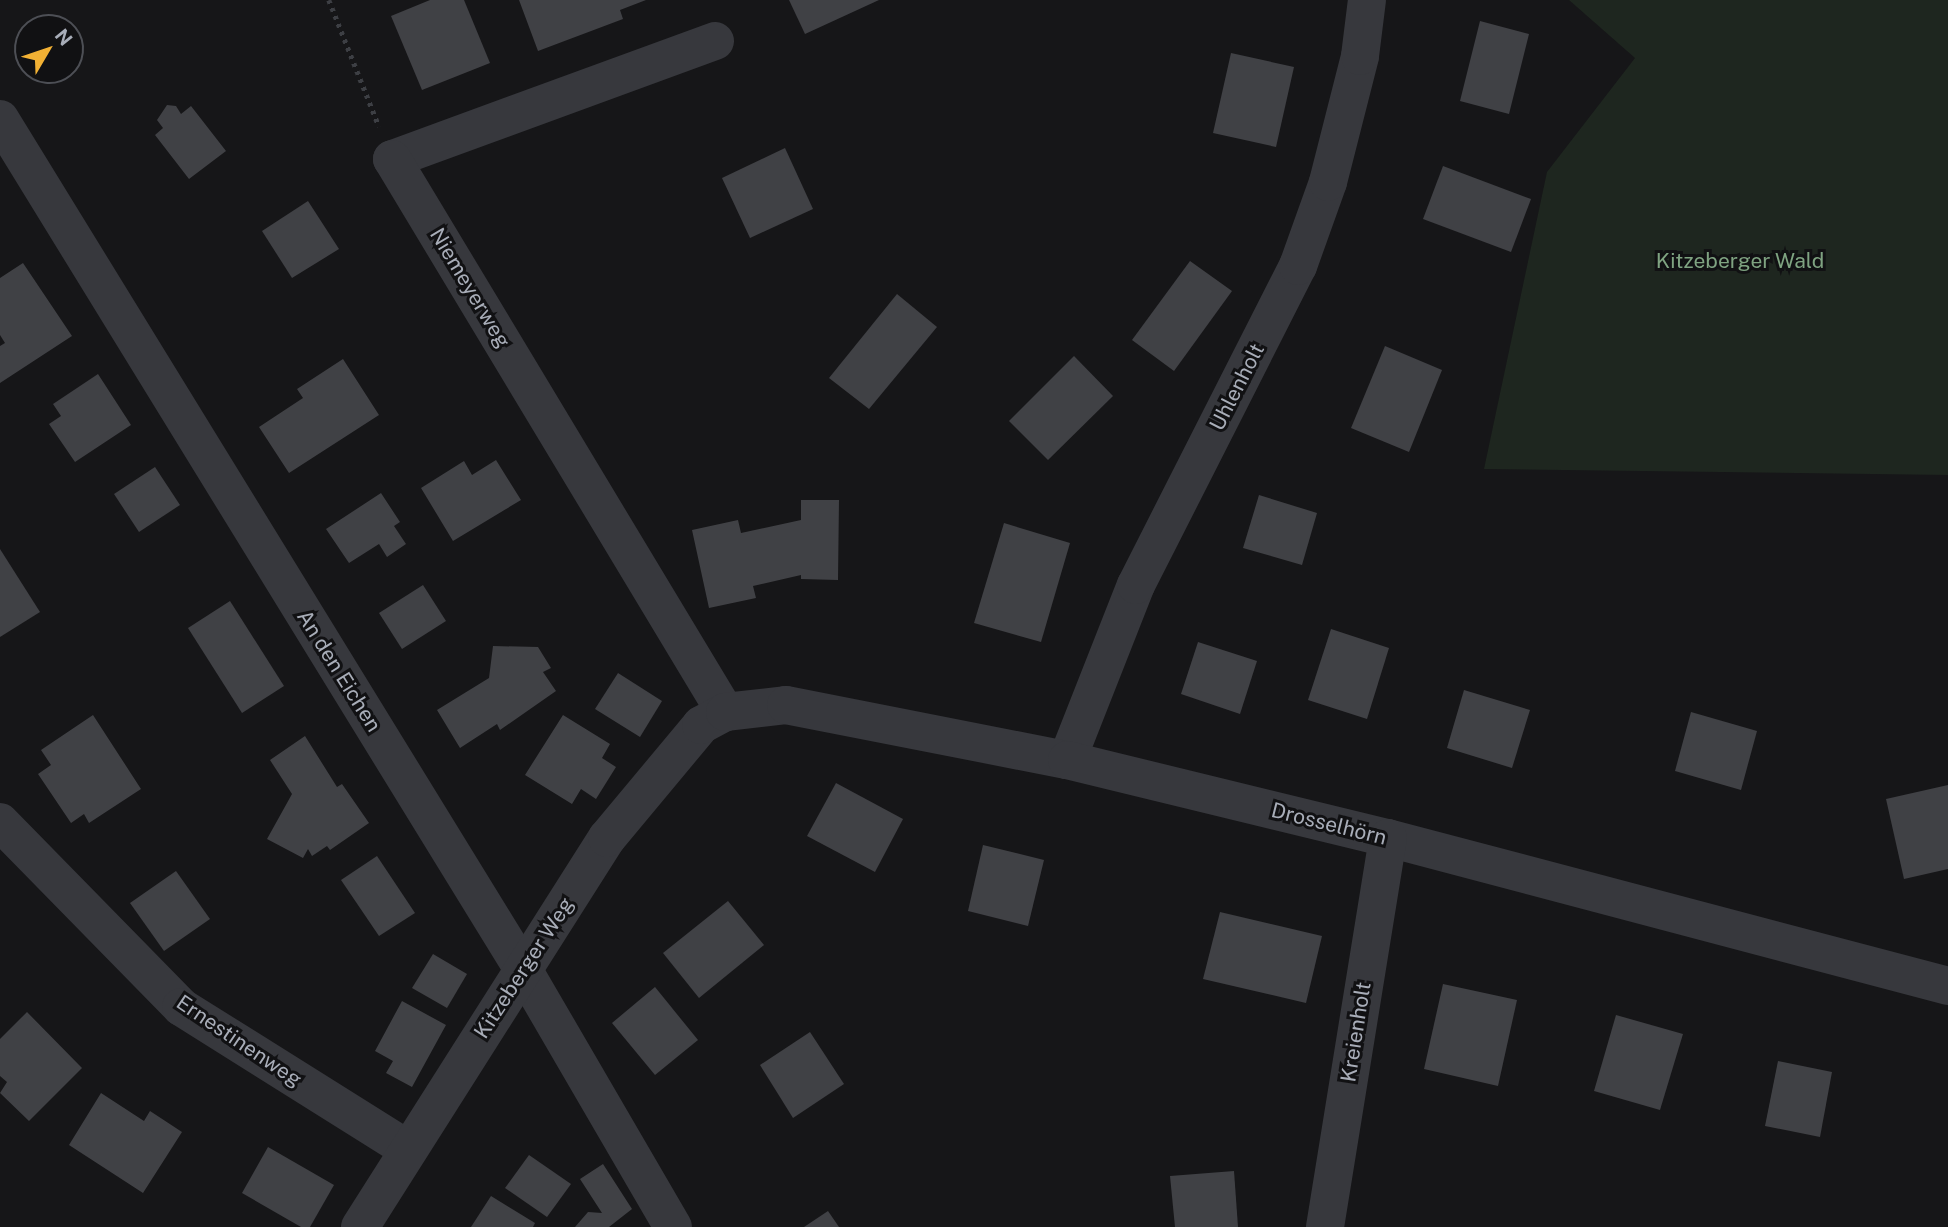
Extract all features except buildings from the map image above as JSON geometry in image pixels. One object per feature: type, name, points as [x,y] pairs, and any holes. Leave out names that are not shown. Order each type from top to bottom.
[{"type":"street","name":"Uhlenholt","points":[[1067,760],[1136,586],[1298,266],[1328,182],[1360,56],[1367,0]]},
{"type":"street","points":[[392,159],[715,41]]},
{"type":"street","name":"An den Eichen","points":[[0,119],[524,971],[673,1227]]},
{"type":"street","name":"Niemeyerweg","points":[[392,159],[715,716]]},
{"type":"street","name":"Drosselhörn","points":[[715,716],[786,705],[1067,760],[1388,838],[1948,986]]},
{"type":"street","name":"Kitzeberger Weg","points":[[360,1227],[407,1149],[524,971],[607,838],[715,716]]},
{"type":"street","name":"Ernestinenweg","points":[[0,822],[181,1007],[407,1149]]},
{"type":"street","name":"Kreienholt","points":[[1325,1227],[1388,838]]},
{"type":"path","points":[[329,0],[392,159]]},
{"type":"green space","name":"Kitzeberger Wald","points":[[1569,0],[1948,0],[1948,475],[1484,469],[1547,172],[1635,58]]}]
